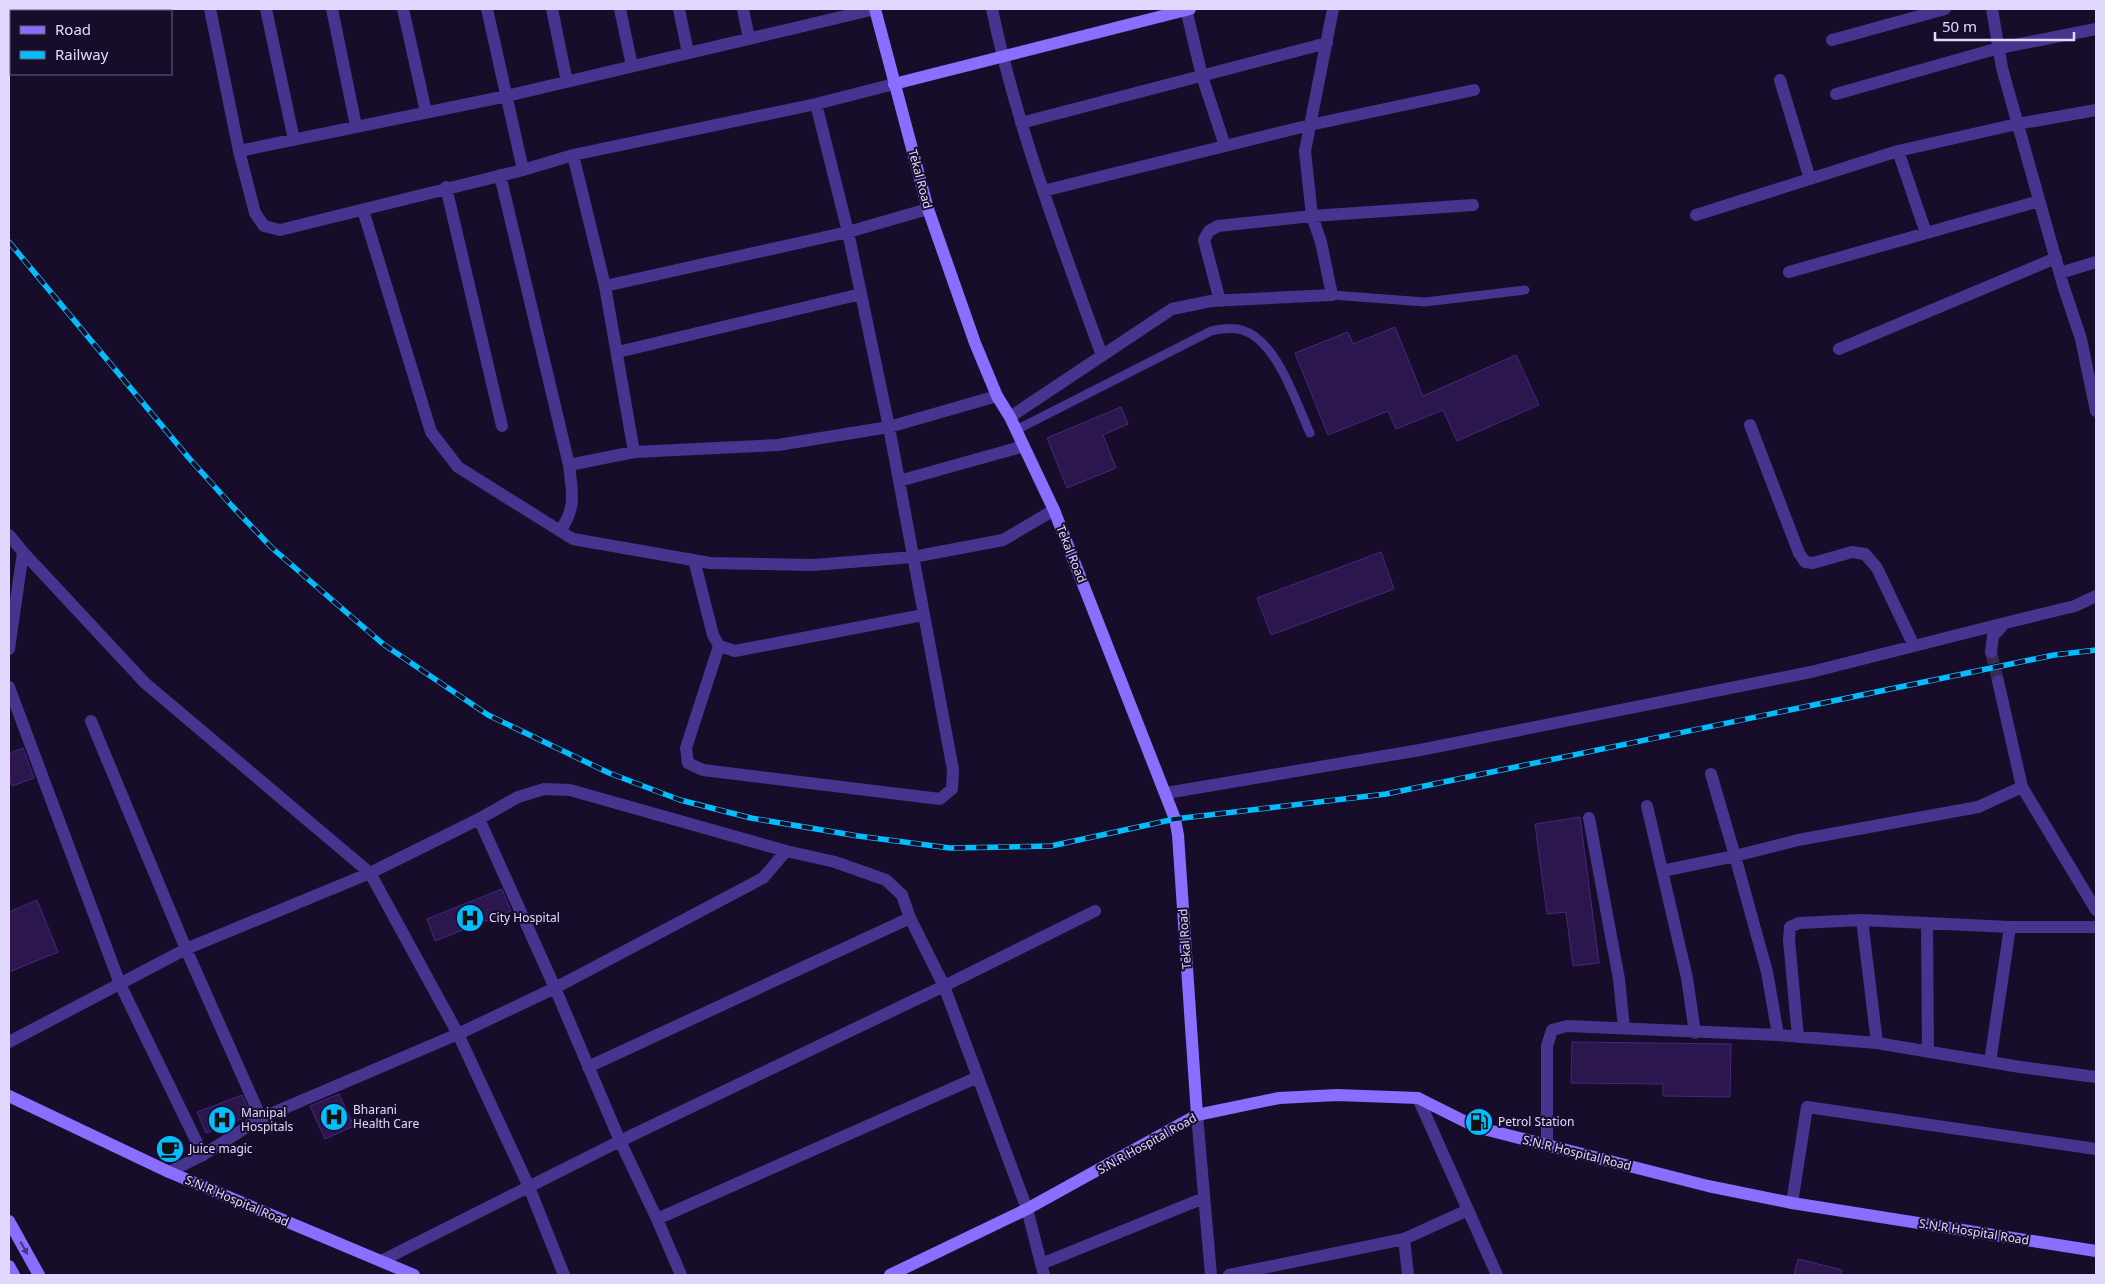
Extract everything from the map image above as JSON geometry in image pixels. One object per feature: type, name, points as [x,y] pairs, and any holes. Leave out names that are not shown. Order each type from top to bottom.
[{"type":"main road","name":"Tekal Road","points":[[875,9],[928,209],[975,343],[997,396],[1010,417],[1054,510],[1166,793],[1178,835],[1197,1114]]},
{"type":"main road","points":[[894,84],[1187,9]]},
{"type":"main road","name":"S.N.R Hospital Road","points":[[890,1275],[1027,1209],[1197,1114],[1279,1098],[1338,1095],[1418,1098],[1476,1127],[1708,1186],[1792,1203],[2096,1251]]},
{"type":"main road","name":"S.N.R Hospital Road","points":[[9,1096],[169,1172],[414,1275]]},
{"type":"main road","points":[[9,1221],[39,1275]]},
{"type":"main road","points":[[9,1266],[14,1275]]},
{"type":"street","points":[[210,9],[239,151],[255,213],[264,226],[280,230],[446,187],[523,170],[573,155],[816,104],[894,84]]},
{"type":"street","points":[[266,9],[294,140]]},
{"type":"street","points":[[332,9],[356,126]]},
{"type":"street","points":[[403,9],[426,112]]},
{"type":"street","points":[[487,9],[523,170]]},
{"type":"street","points":[[552,9],[567,82]]},
{"type":"street","points":[[620,9],[632,66]]},
{"type":"street","points":[[679,9],[688,53]]},
{"type":"street","points":[[743,9],[749,39]]},
{"type":"street","points":[[239,151],[507,96],[875,9]]},
{"type":"street","points":[[992,9],[1002,56],[1021,123],[1043,192],[1102,356]]},
{"type":"street","points":[[1187,9],[1202,76],[1225,146]]},
{"type":"street","points":[[1010,417],[1172,309],[1220,301],[1332,295],[1321,242],[1312,216],[1305,151],[1333,9]]},
{"type":"street","points":[[1832,40],[1945,9]]},
{"type":"street","points":[[1992,9],[1998,48],[2017,124],[2081,339],[2096,410]]},
{"type":"street","points":[[1836,94],[1998,48],[2096,29]]},
{"type":"street","points":[[1021,123],[1327,43]]},
{"type":"street","points":[[1780,80],[1810,180]]},
{"type":"street","points":[[1043,192],[1310,125],[1474,90]]},
{"type":"street","points":[[719,646],[686,748],[688,763],[702,770],[940,799],[952,789],[953,770],[889,426],[848,232],[816,104]]},
{"type":"street","points":[[1696,215],[1898,151],[2017,124],[2096,110]]},
{"type":"street","points":[[1898,151],[1926,233]]},
{"type":"street","points":[[573,155],[606,286],[634,452]]},
{"type":"street","points":[[500,175],[569,464],[573,498],[570,517],[560,531]]},
{"type":"street","points":[[446,187],[502,426]]},
{"type":"street","points":[[1789,272],[2039,201]]},
{"type":"street","points":[[1220,301],[1204,240],[1209,231],[1218,226],[1312,216],[1473,205]]},
{"type":"street","points":[[606,286],[848,232],[928,209]]},
{"type":"street","points":[[363,210],[431,432],[458,467],[573,539],[710,563],[814,565],[913,557],[1003,540],[1054,510]]},
{"type":"street","points":[[1839,349],[2056,258]]},
{"type":"street","points":[[2060,273],[2096,262]]},
{"type":"street","points":[[618,352],[861,294]]},
{"type":"street","points":[[569,464],[634,452],[778,444],[889,426],[997,396]]},
{"type":"street","points":[[1750,425],[1799,553],[1805,562],[1813,562],[1852,552],[1865,554],[1877,568],[1914,646]]},
{"type":"street","points":[[899,481],[1024,446]]},
{"type":"street","points":[[9,535],[22,552],[145,683],[370,873],[458,1034],[529,1187],[564,1275]]},
{"type":"street","points":[[9,649],[22,552]]},
{"type":"street","points":[[694,560],[712,635],[719,646],[735,651],[923,615]]},
{"type":"street","points":[[1166,793],[1420,750],[1811,672],[2075,606],[2096,596]]},
{"type":"street","points":[[1992,652],[1993,636],[2005,623]]},
{"type":"street","points":[[1998,681],[2022,787],[2096,910]]},
{"type":"street","points":[[9,687],[120,984],[203,1155]]},
{"type":"street","points":[[91,721],[186,949],[261,1118]]},
{"type":"street","points":[[1711,774],[1767,972],[1778,1035]]},
{"type":"street","points":[[1662,871],[1735,856],[1798,840],[1978,807],[2022,787]]},
{"type":"street","points":[[9,1042],[186,949],[370,873],[527,794],[544,789],[570,790],[786,851],[835,862],[886,880],[902,895],[910,918],[944,986],[1027,1209],[1043,1270],[1204,1198]]},
{"type":"street","points":[[1647,806],[1687,978],[1695,1033]]},
{"type":"street","points":[[1589,818],[1619,980],[1624,1028]]},
{"type":"street","points":[[480,819],[620,1141],[681,1275]]},
{"type":"street","points":[[169,1172],[203,1155],[261,1118],[458,1034],[555,988],[763,878],[786,851]]},
{"type":"street","points":[[381,1261],[620,1141],[1096,911]]},
{"type":"street","points":[[588,1067],[910,918]]},
{"type":"street","points":[[1798,1037],[1790,927],[1799,923],[1862,920],[2010,927],[2096,927]]},
{"type":"street","points":[[1862,920],[1877,1043]]},
{"type":"street","points":[[1927,923],[1928,1052]]},
{"type":"street","points":[[1990,1062],[2010,927]]},
{"type":"street","points":[[1547,1145],[1547,1046],[1552,1030],[1567,1026],[1695,1033],[1778,1035],[1877,1043],[2096,1077]]},
{"type":"street","points":[[657,1219],[978,1078]]},
{"type":"street","points":[[1418,1098],[1497,1275]]},
{"type":"street","points":[[1792,1203],[1807,1107],[2096,1149]]},
{"type":"street","points":[[1197,1114],[1211,1275]]},
{"type":"street","points":[[1229,1275],[1404,1239],[1468,1210]]},
{"type":"street","points":[[1404,1239],[1408,1275]]},
{"type":"lane","points":[[1332,295],[1425,302],[1525,290]]},
{"type":"lane","points":[[1016,430],[1211,331],[1225,329],[1242,330],[1267,345],[1283,373],[1310,434]]},
{"type":"building","points":[[1395,327],[1423,396],[1516,355],[1539,405],[1457,441],[1443,410],[1396,429],[1388,411],[1328,435],[1295,353],[1348,332],[1353,344]]},
{"type":"building","points":[[1121,407],[1128,424],[1103,435],[1116,468],[1067,488],[1047,438]]},
{"type":"building","points":[[1381,552],[1394,589],[1271,635],[1257,598]]},
{"type":"building","points":[[23,748],[34,778],[12,786],[9,776],[9,753]]},
{"type":"building","points":[[1580,817],[1599,963],[1573,966],[1566,912],[1547,914],[1535,824]]},
{"type":"building","points":[[502,889],[511,911],[435,941],[427,919]]},
{"type":"building","points":[[37,900],[58,952],[9,972],[9,912]]},
{"type":"building","points":[[1572,1042],[1731,1044],[1730,1097],[1663,1096],[1663,1084],[1571,1083]]},
{"type":"building","points":[[339,1094],[354,1126],[325,1139],[310,1106]]},
{"type":"building","points":[[242,1095],[251,1115],[206,1133],[197,1112]]},
{"type":"building","points":[[1798,1259],[1842,1270],[1841,1275],[1794,1275]]},
{"type":"tunnel","points":[[1991,652],[1998,681]]},
{"type":"railway","points":[[9,242],[188,457],[232,506],[272,548],[383,644],[488,715],[609,773],[680,800],[751,818],[858,836],[950,848],[1051,846],[1175,819],[1386,794],[2054,655],[2096,650]]},
{"type":"place","name":"City Hospital","points":[[470,918]]},
{"type":"place","name":"Bharani Health Care","points":[[334,1117]]},
{"type":"place","name":"Manipal Hospitals","points":[[222,1120]]},
{"type":"place","name":"Petrol Station","points":[[1479,1122]]},
{"type":"place","name":"Juice magic","points":[[170,1149]]}]
